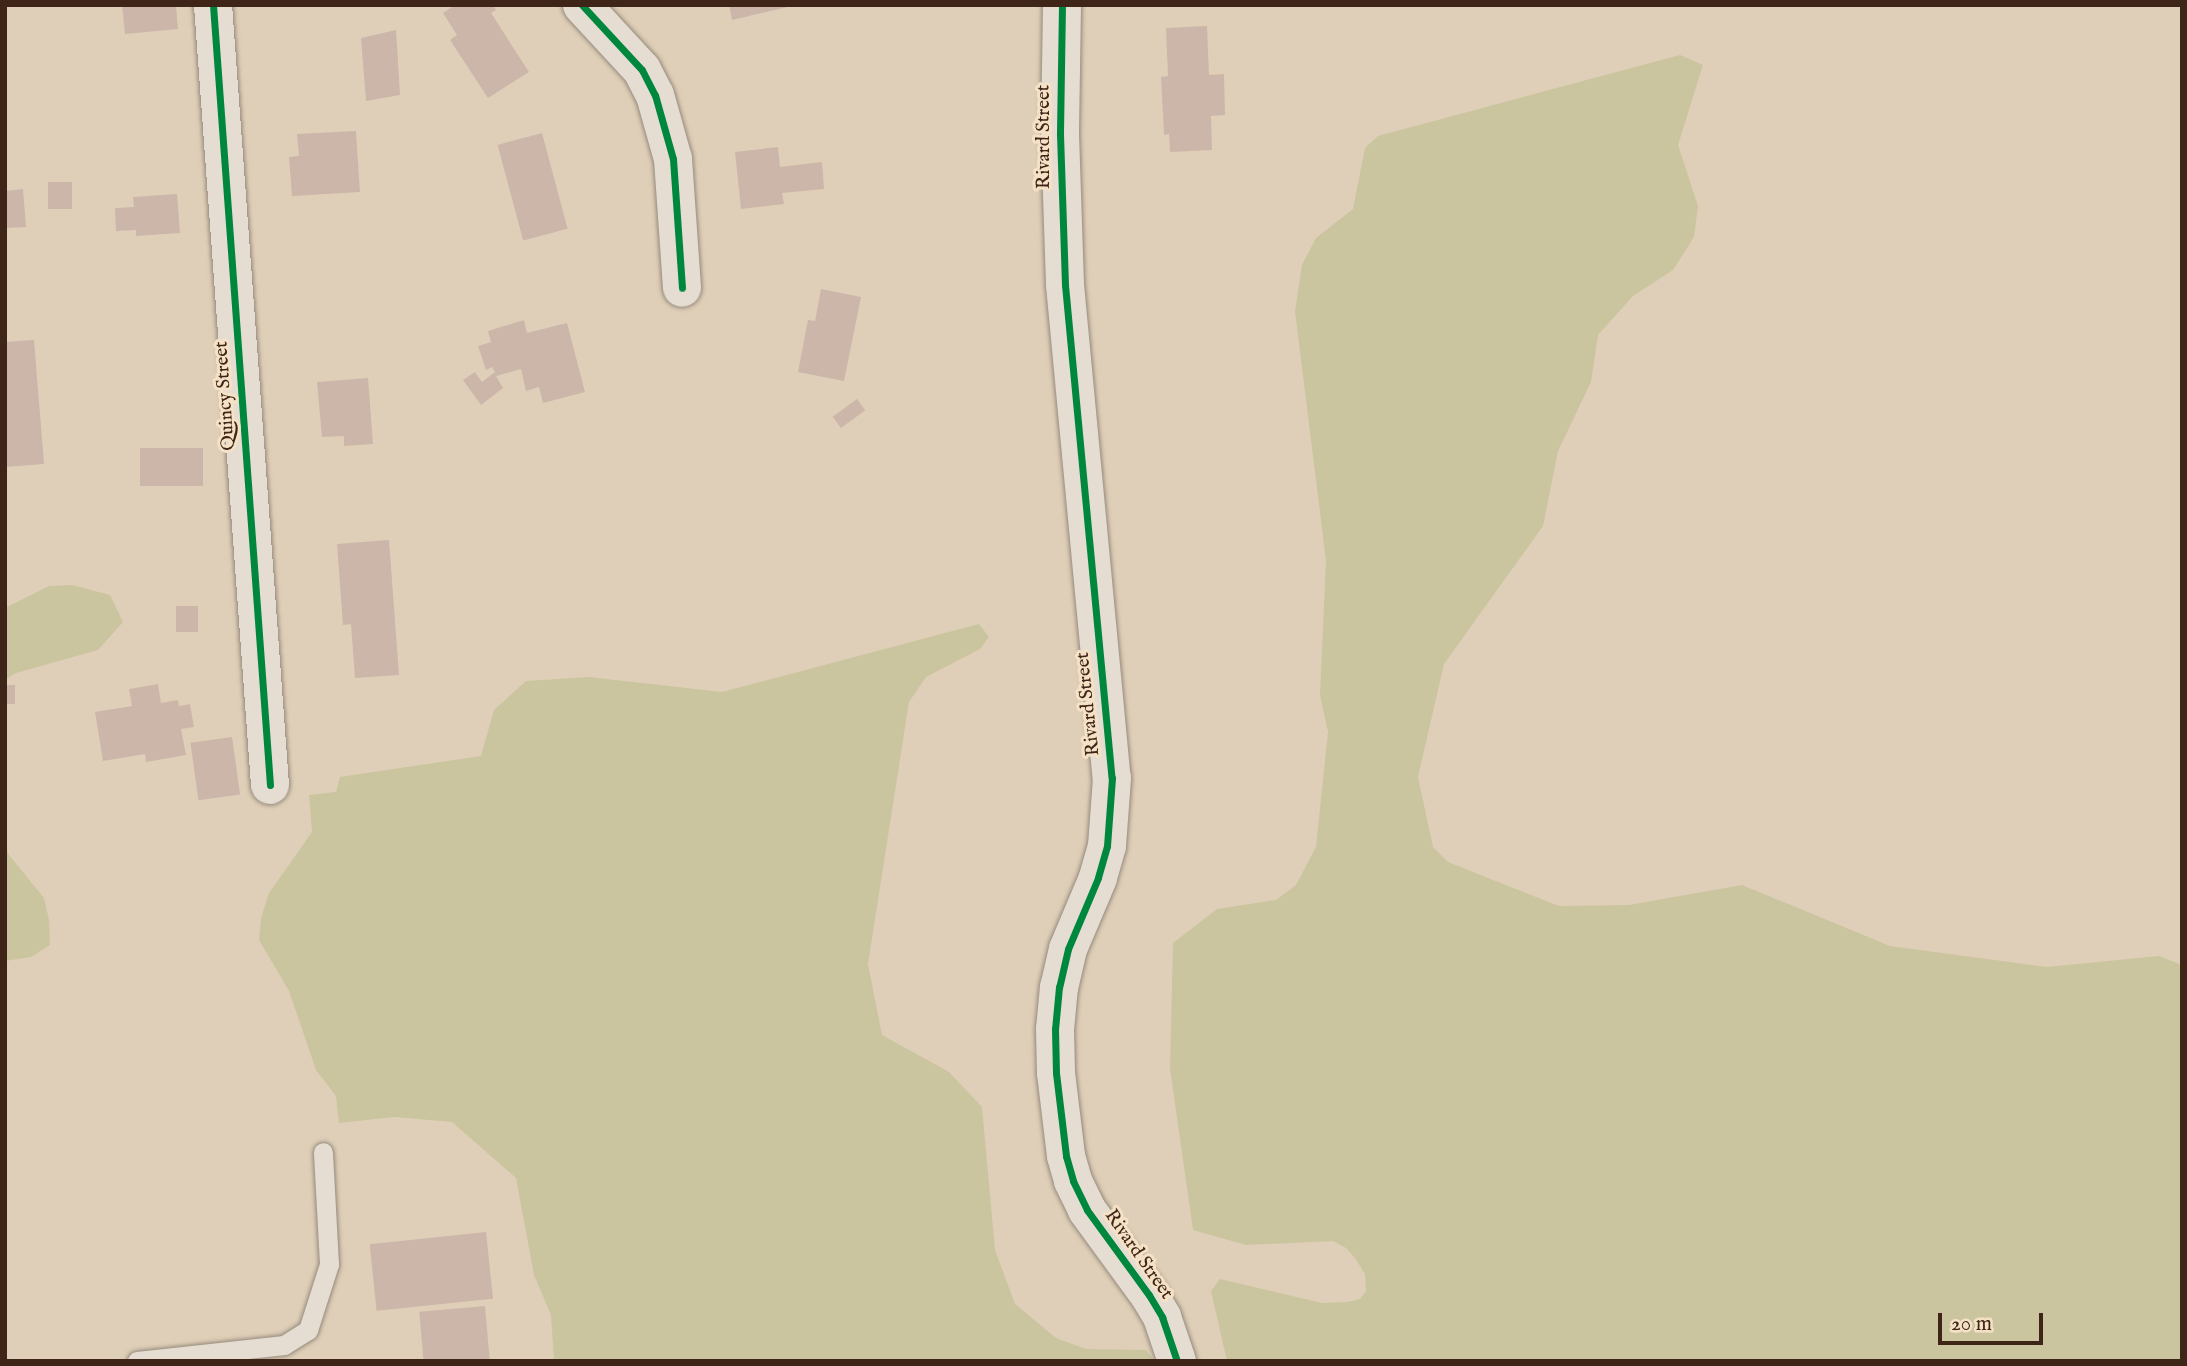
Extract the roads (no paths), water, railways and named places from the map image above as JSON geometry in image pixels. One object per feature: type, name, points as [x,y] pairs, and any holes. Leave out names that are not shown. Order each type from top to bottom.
[{"type":"street","name":"Quincy Street","points":[[213,5],[270,785]]},
{"type":"street","points":[[582,5],[642,71],[659,105],[673,159],[682,288]]},
{"type":"street","name":"Rivard Street","points":[[1062,5],[1060,134],[1065,285],[1112,789],[1107,846],[1098,878],[1068,949],[1059,987],[1055,1029],[1060,1123],[1066,1156],[1087,1210],[1149,1295],[1162,1317],[1177,1361]]},
{"type":"lane","points":[[137,1361],[284,1345],[308,1330],[329,1264],[323,1152]]}]
